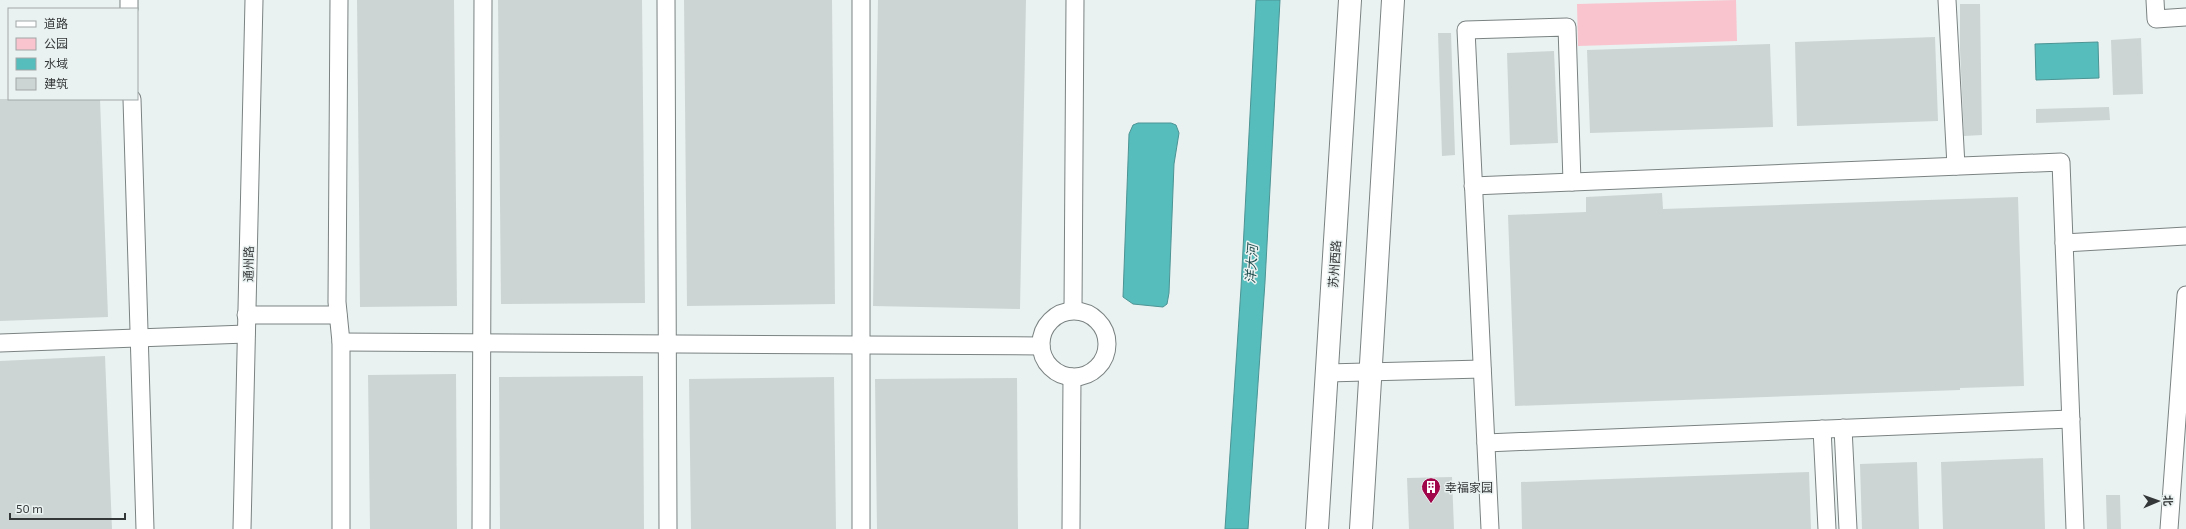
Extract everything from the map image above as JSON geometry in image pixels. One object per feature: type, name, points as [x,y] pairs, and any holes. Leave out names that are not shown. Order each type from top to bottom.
[{"type":"main road","name":"苏州西路","points":[[1317,529],[1350,0]]},
{"type":"main road","points":[[1361,529],[1393,0]]},
{"type":"street","name":"通州路","points":[[242,529],[254,0]]},
{"type":"street","points":[[339,0],[337,302],[341,342],[341,529]]},
{"type":"street","points":[[481,529],[483,0]]},
{"type":"street","points":[[666,0],[668,529]]},
{"type":"street","points":[[861,0],[861,529]]},
{"type":"street","points":[[1073,310],[1075,0]]},
{"type":"street","points":[[1947,0],[1956,166]]},
{"type":"street","points":[[2155,0],[2156,19],[2186,17]]},
{"type":"street","points":[[1490,529],[1466,30],[1567,27],[1572,182]]},
{"type":"street","points":[[132,100],[145,529]]},
{"type":"street","points":[[1473,186],[2061,162],[2075,529]]},
{"type":"street","points":[[2064,243],[2186,236]]},
{"type":"street","points":[[2169,529],[2186,295]]},
{"type":"street","points":[[1073,310],[1084,312],[1094,317],[1102,325],[1106,336],[1107,347],[1104,358],[1098,367],[1089,374],[1072,377],[1057,373],[1049,366],[1043,357],[1041,346],[1042,336],[1050,322],[1062,312],[1073,310]]},
{"type":"street","points":[[246,315],[338,315]]},
{"type":"street","points":[[0,344],[246,334]]},
{"type":"street","points":[[341,342],[1041,346]]},
{"type":"street","points":[[1327,373],[1482,369]]},
{"type":"street","points":[[1071,529],[1072,377]]},
{"type":"street","points":[[1486,443],[2071,419]]},
{"type":"street","points":[[1843,428],[1848,529]]},
{"type":"street","points":[[1822,429],[1827,529]]},
{"type":"green space","points":[[1736,0],[1737,41],[1578,46],[1577,4]]},
{"type":"water","name":"洋大河","points":[[1256,0],[1280,0],[1265,282],[1248,529],[1225,529],[1241,288]]},
{"type":"water","points":[[2098,42],[2099,78],[2036,80],[2035,44]]},
{"type":"water","points":[[1138,123],[1171,123],[1176,125],[1179,133],[1174,164],[1169,293],[1167,304],[1163,307],[1133,304],[1123,297],[1129,134],[1133,125]]},
{"type":"building","points":[[357,0],[454,0],[457,306],[360,307]]},
{"type":"building","points":[[498,0],[642,0],[645,303],[501,304]]},
{"type":"building","points":[[684,0],[832,0],[835,304],[687,306]]},
{"type":"building","points":[[878,0],[1026,0],[1020,309],[873,306]]},
{"type":"building","points":[[1960,4],[1980,4],[1982,135],[1964,136],[1960,49]]},
{"type":"building","points":[[1438,33],[1451,33],[1455,155],[1442,156]]},
{"type":"building","points":[[1935,37],[1938,121],[1797,126],[1795,42]]},
{"type":"building","points":[[2141,38],[2143,94],[2113,95],[2111,40]]},
{"type":"building","points":[[1770,44],[1773,127],[1590,133],[1587,50]]},
{"type":"building","points":[[1554,51],[1558,143],[1510,145],[1507,53]]},
{"type":"building","points":[[0,99],[100,100],[108,317],[0,321]]},
{"type":"building","points":[[2109,107],[2110,120],[2036,123],[2036,109]]},
{"type":"building","points":[[1662,193],[1663,209],[2018,197],[2024,386],[1960,388],[1960,390],[1515,406],[1508,215],[1586,212],[1586,197]]},
{"type":"building","points":[[105,356],[112,529],[0,529],[0,361]]},
{"type":"building","points":[[456,374],[457,529],[370,529],[368,375]]},
{"type":"building","points":[[643,376],[644,529],[500,529],[499,377]]},
{"type":"building","points":[[834,377],[836,529],[691,529],[689,379]]},
{"type":"building","points":[[1017,378],[1018,529],[877,529],[875,379]]},
{"type":"building","points":[[2043,458],[2045,529],[1943,529],[1941,462]]},
{"type":"building","points":[[1917,462],[1919,529],[1862,529],[1860,464]]},
{"type":"building","points":[[1809,472],[1811,529],[1522,529],[1521,482]]},
{"type":"building","name":"幸福家园","points":[[1452,477],[1454,529],[1409,529],[1407,478]]},
{"type":"building","points":[[2106,495],[2120,495],[2121,529],[2107,529]]},
{"type":"place","name":"幸福家园","points":[[1431,504]]}]
